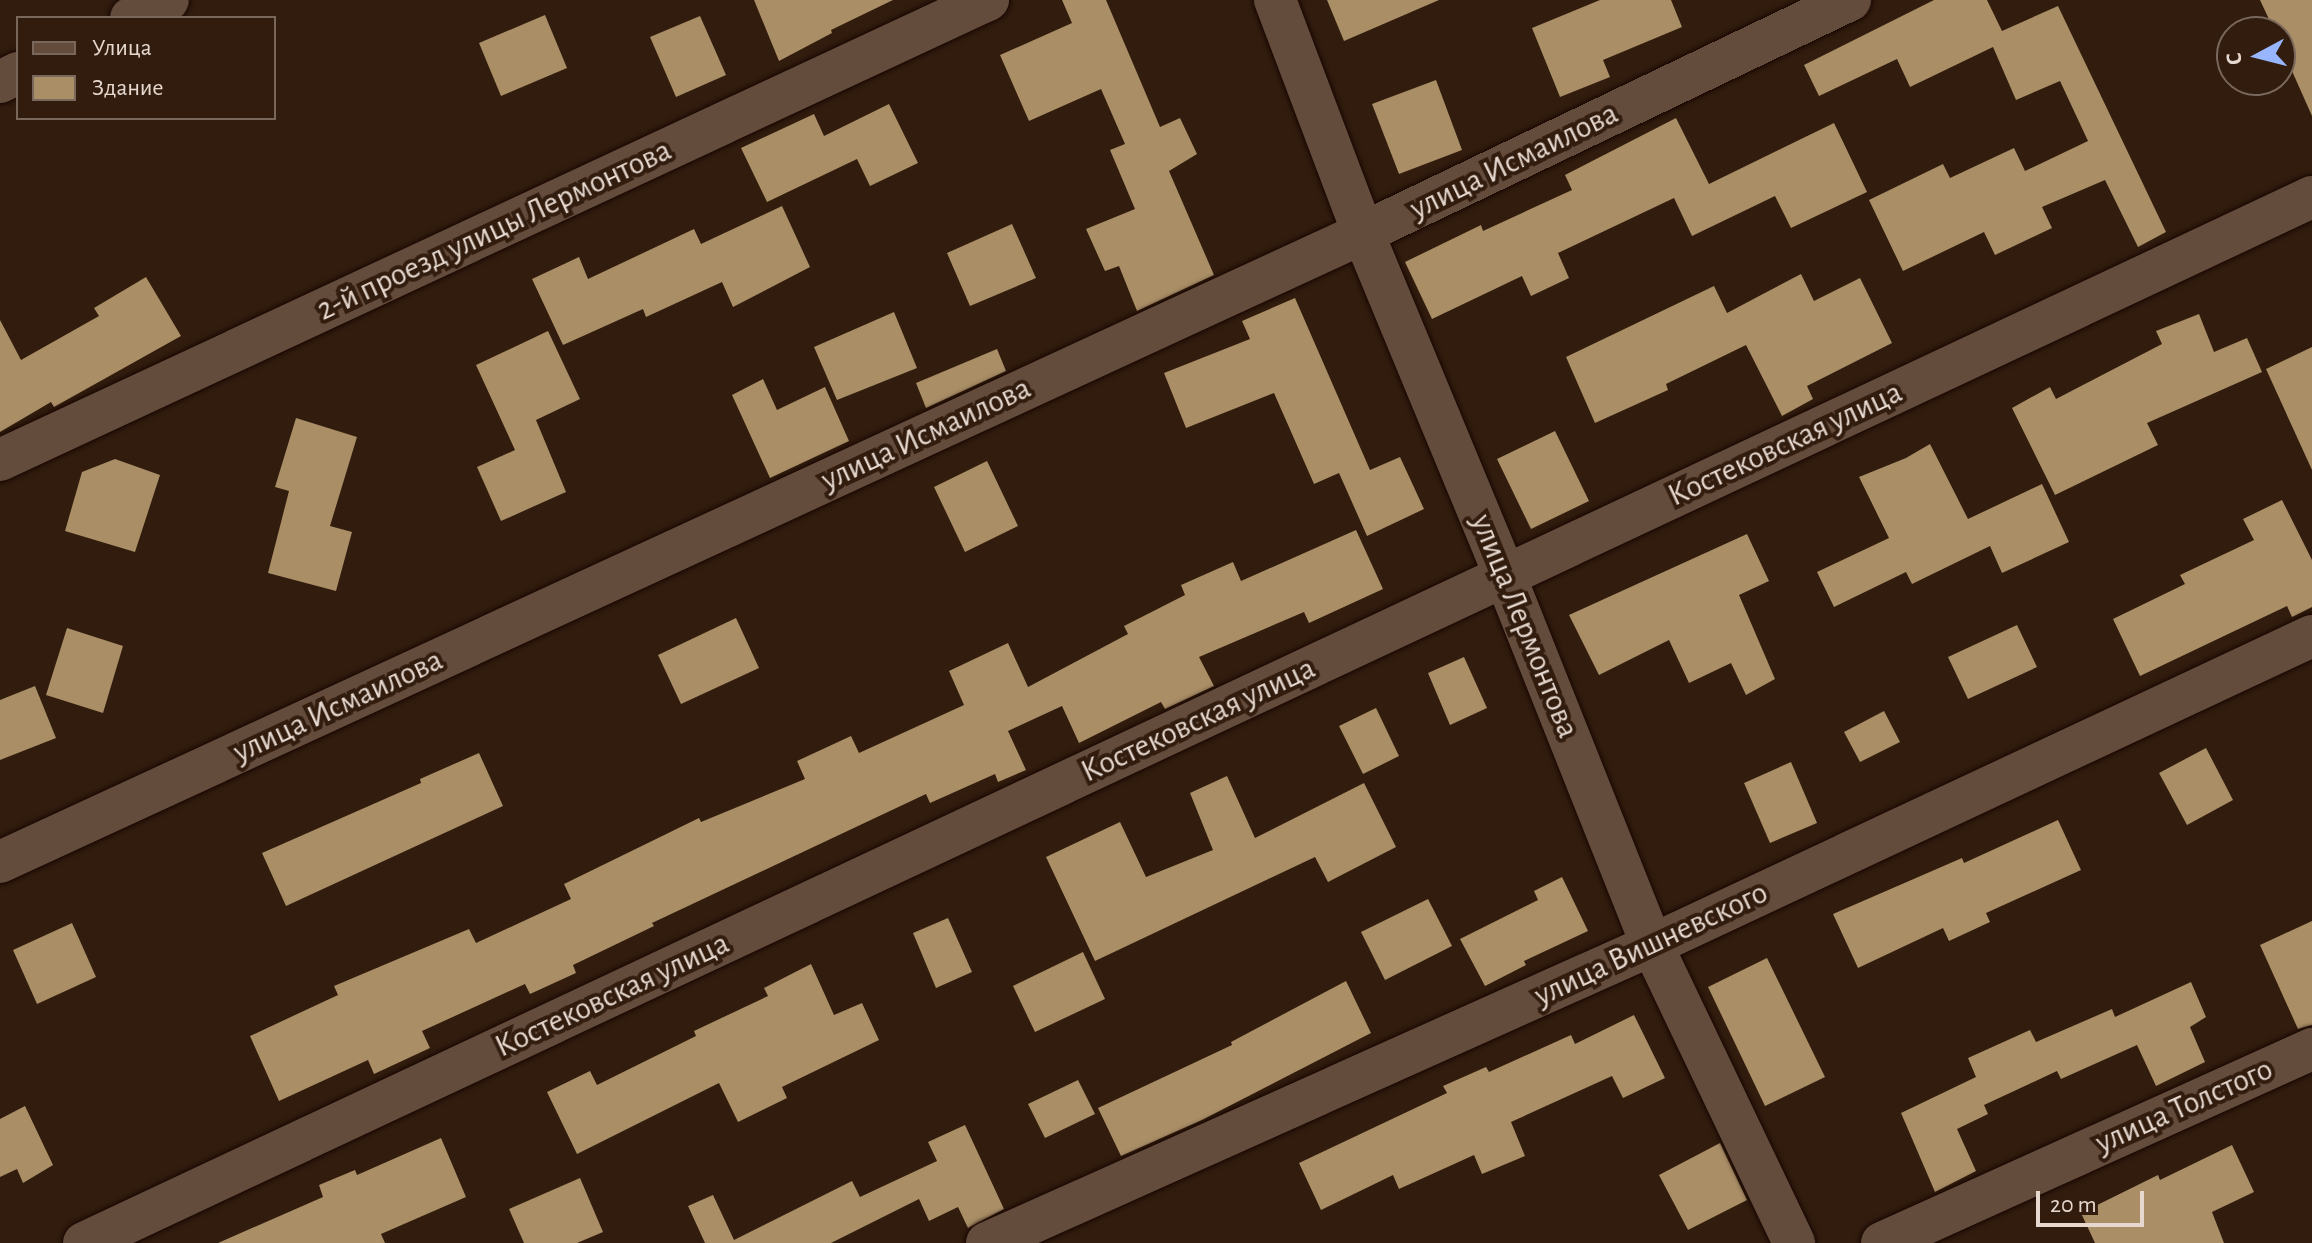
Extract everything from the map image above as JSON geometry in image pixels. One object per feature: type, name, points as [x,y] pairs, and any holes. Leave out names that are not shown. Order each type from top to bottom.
[{"type":"street","points":[[135,16],[168,0]]},
{"type":"street","name":"2-й проезд улицы Лермонтова","points":[[0,460],[988,0]]},
{"type":"street","name":"улица Лермонтова","points":[[1275,0],[1363,233],[1505,576],[1652,945],[1794,1243]]},
{"type":"street","name":"улица Исмаилова","points":[[0,862],[1363,233],[1850,0]]},
{"type":"street","name":"Костековская улица","points":[[84,1243],[2312,197]]},
{"type":"street","name":"улица Вишневского","points":[[987,1243],[1652,945],[2312,636]]},
{"type":"street","name":"улица Толстого","points":[[1882,1243],[2312,1049]]},
{"type":"building","points":[[754,0],[893,0],[831,30],[832,33],[779,61]]},
{"type":"building","points":[[1062,0],[1106,0],[1160,127],[1180,118],[1197,154],[1169,171],[1214,275],[1137,311],[1119,266],[1105,271],[1086,229],[1135,209],[1110,150],[1125,144],[1101,89],[1029,121],[1000,55],[1072,23]]},
{"type":"building","points":[[1327,0],[1439,0],[1344,41]]},
{"type":"building","points":[[1600,0],[1671,0],[1682,27],[1603,60],[1610,77],[1560,97],[1532,28]]},
{"type":"building","points":[[1934,0],[1987,0],[2002,31],[2058,6],[2166,232],[2138,247],[2105,180],[2042,207],[2052,228],[1995,255],[1984,232],[1903,271],[1869,200],[1943,164],[1950,178],[2014,148],[2025,171],[2088,141],[2060,81],[2016,100],[1993,47],[1910,87],[1897,59],[1819,96],[1804,65]]},
{"type":"building","points":[[2260,0],[2312,0],[2312,116],[2296,80],[2296,16],[2268,16]]},
{"type":"building","points":[[545,15],[567,68],[501,96],[479,43]]},
{"type":"building","points":[[700,16],[726,75],[676,97],[650,37]]},
{"type":"building","points":[[1436,80],[1462,150],[1399,174],[1372,104]]},
{"type":"building","points":[[889,104],[918,163],[870,186],[857,159],[767,202],[741,148],[814,114],[824,136]]},
{"type":"building","points":[[1676,118],[1709,184],[1834,123],[1867,192],[1791,228],[1775,196],[1692,236],[1674,198],[1558,253],[1569,278],[1531,296],[1522,276],[1432,319],[1405,262],[1481,225],[1483,231],[1572,190],[1565,175]]},
{"type":"building","points":[[782,206],[810,267],[733,307],[722,282],[646,317],[643,309],[563,345],[532,279],[579,257],[588,279],[694,229],[701,244]]},
{"type":"building","points":[[1012,224],[1036,278],[970,306],[947,253]]},
{"type":"building","points":[[1801,274],[1814,301],[1860,278],[1892,343],[1807,386],[1813,399],[1782,416],[1746,345],[1666,384],[1668,390],[1595,423],[1566,357],[1714,286],[1727,313]]},
{"type":"building","points":[[146,277],[181,336],[54,407],[51,402],[0,432],[0,320],[21,360],[99,316],[94,308]]},
{"type":"building","points":[[1295,298],[1370,470],[1400,457],[1424,509],[1367,536],[1339,473],[1314,484],[1274,393],[1186,428],[1164,373],[1250,339],[1242,321]]},
{"type":"building","points":[[894,312],[917,368],[837,400],[814,347]]},
{"type":"building","points":[[2199,314],[2214,352],[2247,338],[2262,372],[2147,423],[2158,445],[2055,495],[2012,408],[2050,387],[2056,399],[2162,344],[2156,331]]},
{"type":"building","points":[[548,331],[580,399],[536,420],[566,492],[501,521],[477,467],[515,450],[476,365]]},
{"type":"building","points":[[2312,347],[2312,470],[2266,369]]},
{"type":"building","points":[[997,349],[1006,371],[926,408],[916,383]]},
{"type":"building","points":[[763,379],[777,410],[825,387],[849,441],[770,478],[732,395]]},
{"type":"building","points":[[296,418],[357,437],[330,526],[352,532],[336,591],[268,573],[289,491],[275,487]]},
{"type":"building","points":[[1555,431],[1589,501],[1531,529],[1497,459]]},
{"type":"building","points":[[1930,444],[1968,519],[2042,484],[2069,542],[2002,573],[1990,546],[1912,584],[1906,572],[1834,607],[1817,572],[1889,538],[1859,477],[1906,458]]},
{"type":"building","points":[[115,459],[160,475],[135,552],[65,531],[82,472]]},
{"type":"building","points":[[987,461],[1018,526],[965,552],[934,487]]},
{"type":"building","points":[[2282,500],[2312,560],[2312,607],[2292,617],[2287,606],[2140,676],[2113,619],[2185,584],[2180,575],[2254,540],[2243,519]]},
{"type":"building","points":[[1356,530],[1383,589],[1309,623],[1304,612],[1199,657],[1214,686],[1165,709],[1161,702],[1079,743],[1062,706],[1008,731],[1026,770],[998,782],[995,774],[930,803],[926,794],[652,923],[654,926],[573,965],[576,973],[530,994],[525,984],[422,1031],[430,1048],[374,1074],[368,1060],[279,1101],[250,1036],[338,995],[334,986],[469,929],[476,943],[571,899],[564,884],[699,818],[701,822],[805,779],[797,761],[851,736],[859,753],[964,705],[949,671],[1008,643],[1028,687],[1128,634],[1124,626],[1185,595],[1181,585],[1233,562],[1241,581]]},
{"type":"building","points":[[1747,534],[1769,581],[1739,595],[1775,679],[1746,695],[1731,663],[1689,683],[1669,640],[1599,675],[1569,615]]},
{"type":"building","points":[[736,618],[759,668],[681,704],[658,655]]},
{"type":"building","points":[[2017,625],[2037,667],[1968,699],[1948,657]]},
{"type":"building","points":[[67,628],[123,646],[103,713],[46,695]]},
{"type":"building","points":[[1464,657],[1487,708],[1450,725],[1428,673]]},
{"type":"building","points":[[35,686],[56,738],[0,760],[0,700]]},
{"type":"building","points":[[1376,708],[1399,756],[1363,774],[1339,726]]},
{"type":"building","points":[[1884,711],[1900,742],[1860,762],[1844,732]]},
{"type":"building","points":[[2206,748],[2233,800],[2187,825],[2159,773]]},
{"type":"building","points":[[479,753],[503,806],[286,906],[262,853],[421,783],[420,779]]},
{"type":"building","points":[[1791,762],[1817,823],[1770,843],[1744,783]]},
{"type":"building","points":[[1227,776],[1255,838],[1364,783],[1396,847],[1328,882],[1315,857],[1095,961],[1046,857],[1120,822],[1146,877],[1213,850],[1190,793]]},
{"type":"building","points":[[2058,820],[2081,870],[1986,913],[1990,922],[1949,941],[1943,928],[1858,968],[1833,914],[1962,858],[1964,863]]},
{"type":"building","points":[[1562,877],[1588,931],[1524,961],[1526,965],[1485,986],[1460,939],[1538,900],[1534,891]]},
{"type":"building","points":[[1428,899],[1452,946],[1385,980],[1361,932]]},
{"type":"building","points":[[948,918],[972,972],[936,988],[913,933]]},
{"type":"building","points":[[2312,921],[2312,1025],[2298,1029],[2260,945]]},
{"type":"building","points":[[72,923],[96,977],[37,1004],[13,950]]},
{"type":"building","points":[[1083,952],[1105,999],[1035,1032],[1013,986]]},
{"type":"building","points":[[1767,958],[1825,1077],[1765,1106],[1708,987]]},
{"type":"building","points":[[811,964],[834,1015],[862,1003],[879,1040],[782,1087],[787,1098],[738,1122],[719,1083],[577,1154],[547,1092],[590,1071],[597,1085],[696,1036],[694,1031],[768,996],[764,988]]},
{"type":"building","points":[[1346,981],[1371,1033],[1202,1120],[1121,1156],[1098,1108],[1232,1045],[1231,1042]]},
{"type":"building","points":[[2191,982],[2206,1017],[2190,1027],[2205,1062],[2156,1086],[2137,1045],[2061,1079],[2057,1071],[1984,1105],[1988,1114],[1957,1129],[1976,1171],[1935,1192],[1901,1113],[1976,1077],[1968,1058],[2030,1030],[2036,1042],[2112,1009],[2115,1017]]},
{"type":"building","points":[[1634,1015],[1665,1078],[1623,1098],[1612,1076],[1511,1122],[1525,1156],[1482,1174],[1474,1155],[1399,1189],[1393,1175],[1321,1210],[1299,1163],[1447,1093],[1443,1086],[1486,1067],[1489,1072],[1571,1035],[1575,1044]]},
{"type":"building","points":[[1078,1080],[1095,1114],[1045,1138],[1028,1104]]},
{"type":"building","points":[[25,1106],[53,1165],[23,1183],[17,1169],[0,1177],[0,1119]]},
{"type":"building","points":[[965,1125],[1004,1209],[968,1228],[958,1207],[929,1221],[919,1199],[831,1243],[705,1243],[688,1206],[713,1195],[734,1240],[852,1181],[860,1197],[937,1161],[928,1142]]},
{"type":"building","points":[[441,1138],[466,1197],[381,1234],[385,1243],[218,1243],[323,1197],[319,1185],[355,1170],[357,1175]]},
{"type":"building","points":[[1720,1143],[1747,1200],[1688,1230],[1659,1175]]},
{"type":"building","points":[[2232,1145],[2254,1192],[2212,1212],[2224,1243],[2095,1243],[2081,1213],[2158,1175],[2160,1180]]},
{"type":"building","points":[[580,1178],[603,1232],[577,1243],[524,1243],[509,1209]]}]
